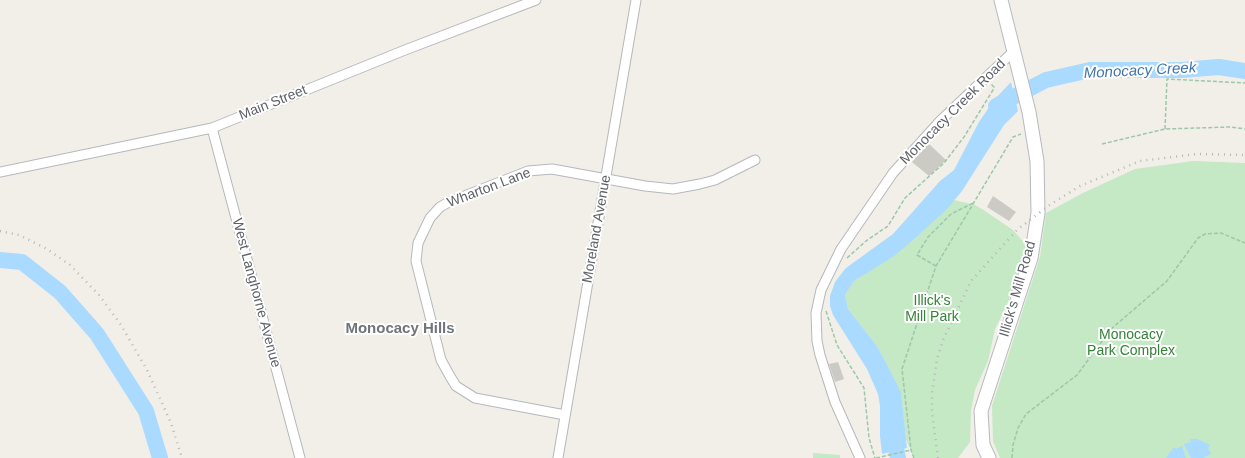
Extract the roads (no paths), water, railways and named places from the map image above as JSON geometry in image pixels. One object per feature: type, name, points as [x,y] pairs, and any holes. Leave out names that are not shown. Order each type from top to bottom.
[{"type":"street","name":"Main Street","points":[[0,172],[212,128],[405,50],[536,0]]},
{"type":"street","name":"Moreland Avenue","points":[[558,458],[636,0]]},
{"type":"street","name":"Illick's Mill Road","points":[[989,458],[983,445],[981,410],[1031,258],[1038,213],[1037,161],[1029,112],[1015,50],[1001,0]]},
{"type":"street","name":"Monocacy Creek Road","points":[[860,458],[835,402],[820,354],[817,341],[816,313],[821,290],[841,249],[893,173],[940,121],[1015,50]]},
{"type":"street","name":"West Langhorne Avenue","points":[[212,128],[300,458]]},
{"type":"street","name":"Wharton Lane","points":[[565,415],[486,402],[475,398],[456,386],[445,370],[441,360],[416,261],[418,243],[430,218],[440,207],[528,171],[552,169],[645,186],[672,189],[715,180],[755,160]]},
{"type":"water","points":[[1011,82],[1018,111],[1004,125],[962,191],[947,209],[894,256],[854,281],[845,295],[848,309],[877,346],[901,392],[907,448],[882,454],[878,394],[867,369],[833,315],[830,306],[830,296],[835,282],[846,268],[893,234],[940,181],[954,170],[979,122],[994,100]]},
{"type":"water","points":[[1190,439],[1197,439],[1210,445],[1208,448],[1211,454],[1203,458],[1191,458],[1184,444],[1191,442]]},
{"type":"water","points":[[1182,446],[1186,458],[1166,458],[1174,447],[1176,449]]},
{"type":"waterway","name":"Monocacy Creek","points":[[996,106],[1046,80],[1090,70],[1181,70],[1219,67],[1245,71]]},
{"type":"waterway","name":"Monocacy Creek","points":[[0,260],[22,262],[60,292],[97,334],[146,411],[160,458]]},
{"type":"waterway","name":"Monocacy Creek","points":[[892,430],[898,458]]},
{"type":"railway","points":[[938,458],[932,413],[932,393],[937,359],[943,340],[971,281],[1017,230],[1048,206],[1080,186],[1140,161],[1197,154],[1245,155]]},
{"type":"railway","points":[[0,231],[19,235],[47,249],[70,265],[99,295],[121,325],[147,370],[171,423],[182,458]]},
{"type":"district","name":"Monocacy Hills","points":[[400,329]]},
{"type":"park label","name":"Illick's Mill Park","points":[[932,310]]},
{"type":"park label","name":"Monocacy Park Complex","points":[[1131,344]]}]
